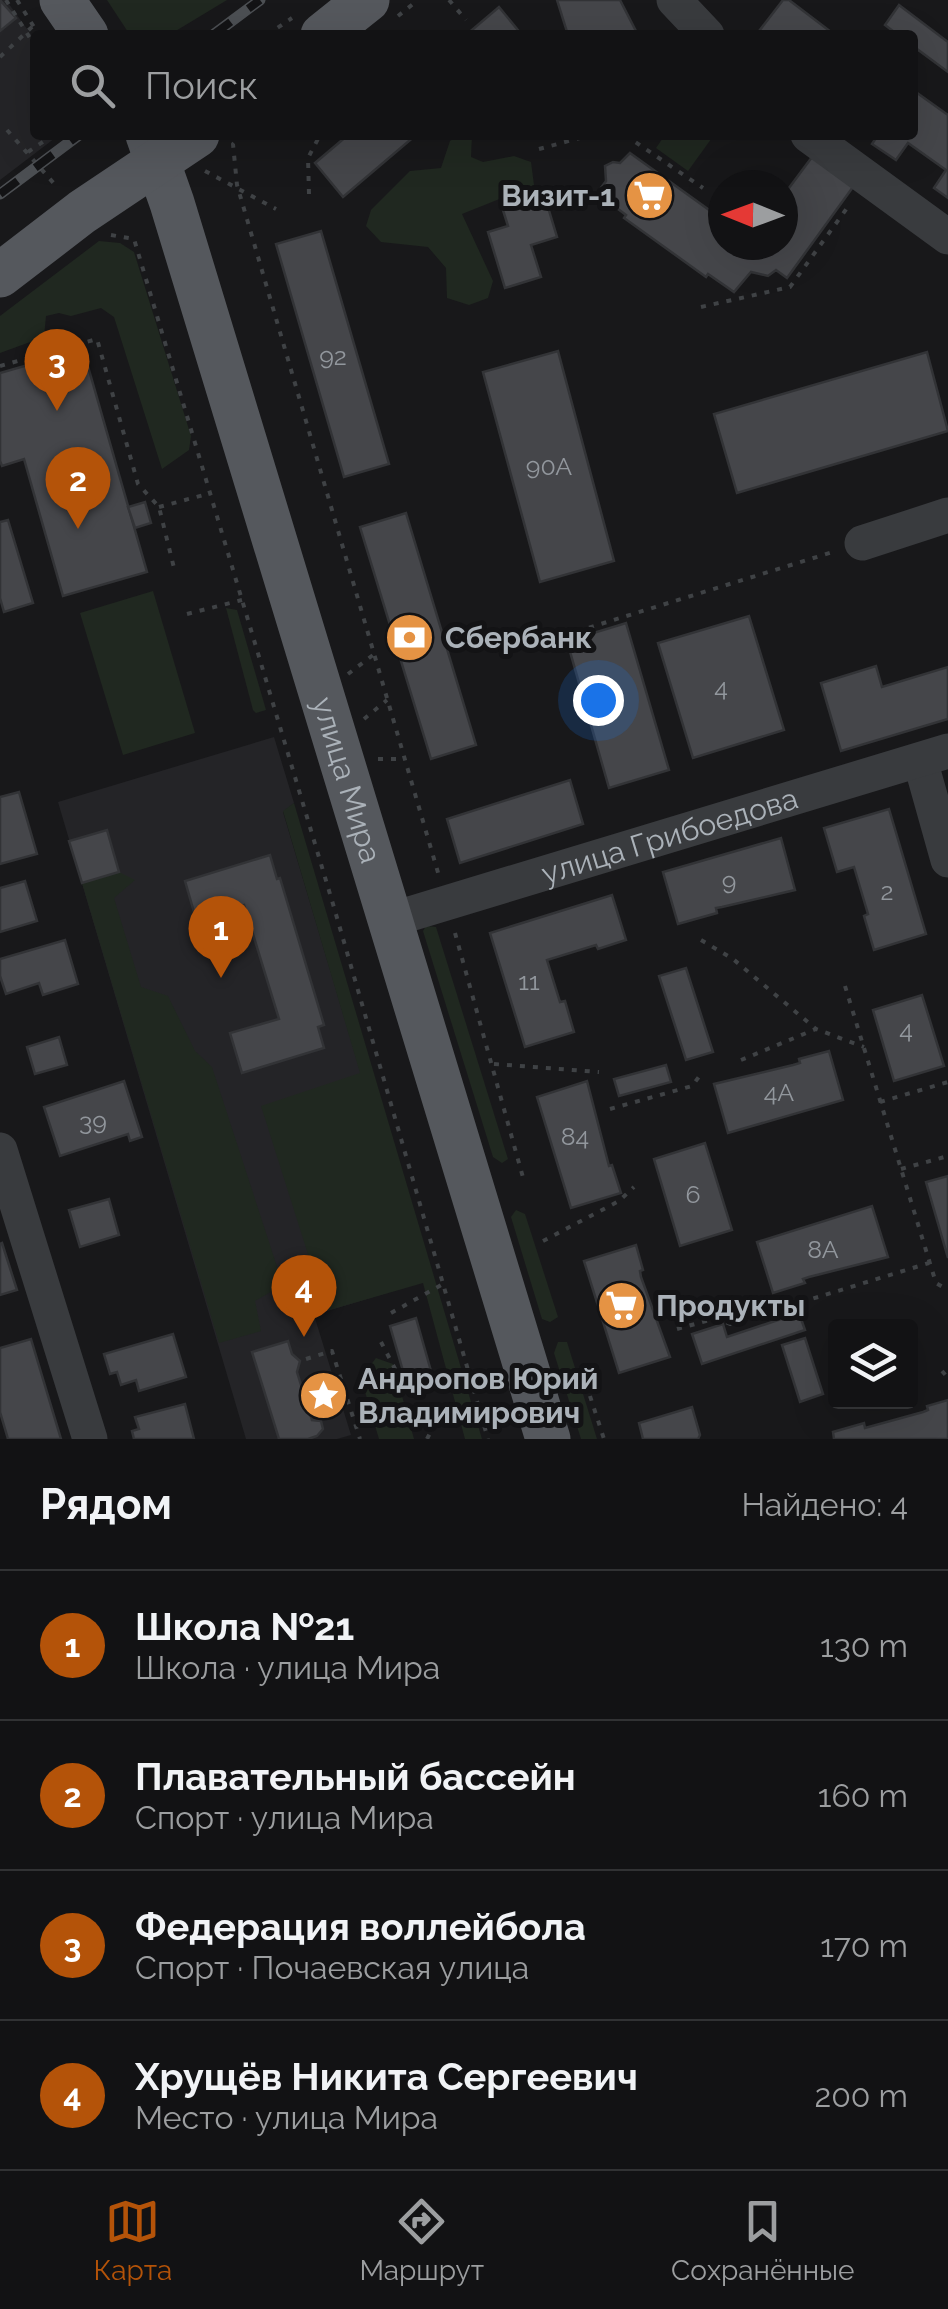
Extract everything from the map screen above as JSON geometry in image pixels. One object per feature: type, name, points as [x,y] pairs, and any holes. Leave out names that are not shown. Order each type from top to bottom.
[{"type":"main road","points":[[329,30],[366,0]]},
{"type":"main road","points":[[48,13],[77,30]]},
{"type":"main road","points":[[0,276],[154,149],[201,153]]},
{"type":"main road","name":"улица Мира","points":[[154,149],[548,1439]]},
{"type":"street","points":[[674,0],[701,30]]},
{"type":"street","points":[[815,140],[948,237]]},
{"type":"street","points":[[862,542],[948,515]]},
{"type":"street","points":[[934,755],[948,860]]},
{"type":"street","name":"улица Грибоедова","points":[[390,920],[934,755]]},
{"type":"street","points":[[0,1150],[90,1439]]},
{"type":"path","points":[[6,0],[30,38]]},
{"type":"path","points":[[0,57],[48,13],[17,0]]},
{"type":"path","points":[[449,0],[466,20]]},
{"type":"path","points":[[7,130],[58,188]]},
{"type":"path","points":[[26,154],[46,140]]},
{"type":"path","points":[[238,140],[233,144],[237,185],[524,1181]]},
{"type":"path","points":[[309,194],[308,158],[317,140]]},
{"type":"path","points":[[539,149],[572,140]]},
{"type":"path","points":[[632,140],[703,188]]},
{"type":"path","points":[[201,153],[237,185],[276,209]]},
{"type":"path","points":[[701,307],[790,287],[852,202]]},
{"type":"path","points":[[110,235],[134,239],[488,1439]]},
{"type":"path","points":[[1,365],[97,339],[138,484],[158,507],[175,572]]},
{"type":"path","points":[[158,507],[211,492]]},
{"type":"path","points":[[548,650],[549,640],[862,542]]},
{"type":"path","points":[[187,614],[242,600]]},
{"type":"path","points":[[348,674],[374,654]]},
{"type":"path","points":[[356,706],[361,721],[387,700]]},
{"type":"path","points":[[372,759],[404,759]]},
{"type":"path","points":[[700,940],[733,959],[816,1029],[864,1048]]},
{"type":"path","points":[[844,986],[936,1284],[948,1290]]},
{"type":"path","points":[[742,1060],[816,1029]]},
{"type":"path","points":[[492,1064],[599,1072]]},
{"type":"path","points":[[610,1108],[692,1086],[701,1074]]},
{"type":"path","points":[[880,1102],[948,1082]]},
{"type":"path","points":[[901,1169],[948,1156]]},
{"type":"path","points":[[543,1241],[619,1201],[634,1187]]},
{"type":"path","points":[[677,1329],[717,1318],[730,1324],[930,1263]]},
{"type":"path","points":[[391,1314],[444,1284]]},
{"type":"path","points":[[381,1342],[404,1386],[419,1394]]},
{"type":"path","points":[[306,1358],[332,1351],[360,1439]]},
{"type":"path","points":[[942,1371],[948,1378]]},
{"type":"path","points":[[590,1396],[604,1439]]},
{"type":"shaded area","points":[[0,0],[6,0],[30,33],[30,140],[52,140],[0,180]]},
{"type":"shaded area","points":[[107,0],[227,0],[177,30],[127,30]]},
{"type":"shaded area","points":[[472,140],[471,157],[483,162],[514,156],[531,162],[534,185],[462,214],[493,281],[488,298],[469,305],[447,298],[446,268],[428,247],[381,242],[366,226],[371,210],[410,171],[441,168],[450,141]]},
{"type":"shaded area","points":[[662,140],[710,140],[688,171],[656,148]]},
{"type":"shaded area","points":[[99,241],[120,243],[134,252],[191,436],[189,450],[162,469],[114,317],[101,308],[71,316],[46,316],[44,337],[0,353],[0,316]]},
{"type":"shaded area","points":[[153,591],[195,733],[123,755],[80,613]]},
{"type":"shaded area","points":[[226,608],[237,610],[266,710],[253,710]]},
{"type":"shaded area","points":[[274,737],[294,803],[283,812],[423,1282],[314,1315],[351,1435],[337,1439],[246,1439],[58,802]]},
{"type":"shaded area","points":[[294,803],[482,1439],[465,1439],[423,1283],[326,1311],[261,1106],[360,1073],[283,811]]},
{"type":"shaded area","points":[[119,872],[135,880],[114,898],[141,987],[168,996],[195,1051],[212,1067],[283,1285],[255,1301],[261,1331],[219,1343],[82,883]]},
{"type":"shaded area","points":[[426,926],[436,927],[508,1159],[502,1163],[493,1157],[423,931]]},
{"type":"shaded area","points":[[516,1210],[525,1214],[558,1317],[550,1322],[542,1319],[511,1217]]},
{"type":"shaded area","points":[[558,1342],[567,1342],[597,1439],[581,1439],[554,1353]]},
{"type":"shaded area","points":[[376,1358],[393,1364],[414,1439],[379,1439],[361,1378]]},
{"type":"building","points":[[0,0],[16,18],[0,31]]},
{"type":"building","points":[[557,0],[620,0],[635,30],[566,30]]},
{"type":"building","points":[[783,0],[789,0],[828,30],[760,30]]},
{"type":"building","points":[[899,5],[948,42],[948,72],[918,50],[918,30],[892,30],[885,25]]},
{"type":"building","points":[[499,7],[518,30],[472,30]]},
{"type":"building","points":[[918,94],[948,115],[948,198],[934,188],[946,170],[908,143],[896,160],[872,144],[875,140],[918,140]]},
{"type":"building","points":[[342,140],[410,140],[343,197],[315,163]]},
{"type":"building","points":[[630,153],[708,209],[708,260],[798,260],[798,176],[812,157],[853,187],[787,278],[776,270],[768,276],[751,272],[734,292],[708,274],[706,277],[624,218],[626,215],[597,193],[606,181],[605,166],[620,163]]},
{"type":"building","points":[[544,194],[557,237],[531,245],[541,277],[505,288],[488,232],[508,226],[502,207]]},
{"type":"building","points":[[321,231],[389,464],[344,477],[276,244]]},
{"type":"building","points":[[83,349],[147,572],[63,596],[24,459],[2,466],[0,461],[0,373]]},
{"type":"building","points":[[558,351],[614,561],[540,582],[483,372]]},
{"type":"building","points":[[927,352],[948,431],[737,493],[714,414]]},
{"type":"building","points":[[145,502],[151,523],[135,528],[128,507]]},
{"type":"building","points":[[406,513],[476,745],[431,759],[360,527]]},
{"type":"building","points":[[8,520],[33,603],[4,612],[0,598],[0,522]]},
{"type":"building","points":[[749,616],[784,730],[693,758],[658,643]]},
{"type":"building","points":[[626,623],[669,770],[609,788],[567,641]]},
{"type":"building","points":[[876,666],[882,687],[948,667],[948,719],[841,751],[821,683]]},
{"type":"building","points":[[570,780],[583,824],[460,863],[447,819]]},
{"type":"building","points":[[19,792],[37,854],[0,864],[0,797]]},
{"type":"building","points":[[889,809],[926,934],[874,950],[854,867],[837,872],[824,828]]},
{"type":"building","points":[[107,830],[119,872],[82,883],[69,841]]},
{"type":"building","points":[[781,838],[795,890],[716,908],[717,913],[678,924],[663,872]]},
{"type":"building","points":[[270,855],[324,1025],[318,1027],[324,1048],[242,1073],[230,1033],[279,1019],[244,905],[196,919],[185,881]]},
{"type":"building","points":[[25,881],[37,921],[0,932],[0,888]]},
{"type":"building","points":[[612,895],[626,940],[547,960],[574,1032],[525,1047],[490,933]]},
{"type":"building","points":[[65,940],[78,984],[43,995],[39,983],[6,994],[0,959]]},
{"type":"building","points":[[686,968],[713,1052],[686,1060],[659,976]]},
{"type":"building","points":[[922,995],[944,1066],[894,1081],[873,1010]]},
{"type":"building","points":[[59,1037],[67,1065],[35,1074],[27,1047]]},
{"type":"building","points":[[829,1051],[843,1100],[728,1133],[714,1084],[800,1063],[799,1059]]},
{"type":"building","points":[[666,1065],[671,1082],[619,1096],[614,1079]]},
{"type":"building","points":[[124,1081],[142,1137],[130,1141],[128,1134],[60,1156],[44,1107]]},
{"type":"building","points":[[587,1081],[609,1166],[612,1165],[621,1193],[571,1208],[537,1097]]},
{"type":"building","points":[[705,1143],[732,1230],[680,1246],[654,1159]]},
{"type":"building","points":[[948,1176],[948,1258],[926,1182]]},
{"type":"building","points":[[109,1199],[119,1235],[80,1247],[69,1210]]},
{"type":"building","points":[[872,1206],[888,1257],[809,1277],[803,1279],[805,1283],[773,1293],[757,1242]]},
{"type":"building","points":[[0,1244],[17,1290],[0,1295]]},
{"type":"building","points":[[636,1245],[643,1270],[641,1277],[670,1357],[619,1373],[584,1261]]},
{"type":"building","points":[[799,1313],[805,1330],[702,1364],[692,1334],[723,1324],[727,1337]]},
{"type":"building","points":[[416,1318],[431,1371],[405,1378],[390,1326]]},
{"type":"building","points":[[173,1334],[186,1377],[139,1391],[136,1380],[121,1385],[117,1372],[110,1374],[104,1354]]},
{"type":"building","points":[[805,1338],[823,1394],[800,1402],[782,1345]]},
{"type":"building","points":[[31,1339],[61,1439],[8,1439],[0,1412],[0,1348]]},
{"type":"building","points":[[288,1341],[292,1354],[300,1361],[297,1372],[312,1420],[321,1421],[323,1429],[308,1439],[279,1439],[252,1352]]},
{"type":"building","points":[[948,1400],[948,1439],[834,1439],[833,1432],[864,1423],[865,1428],[923,1412],[928,1410],[927,1406]]},
{"type":"building","points":[[185,1404],[194,1439],[134,1439],[132,1431],[139,1429],[135,1417]]},
{"type":"building","points":[[692,1407],[698,1439],[643,1439],[639,1423]]},
{"type":"railway","points":[[220,30],[260,0]]},
{"type":"railway","points":[[0,194],[72,140]]},
{"type":"place","name":"Визит-1","points":[[650,195]]},
{"type":"place","name":"Федерация воллейбола","points":[[57,411]]},
{"type":"place","name":"Плавательный бассейн","points":[[78,529]]},
{"type":"place","name":"Сбербанк","points":[[410,637]]},
{"type":"place","name":"Школа №21","points":[[221,978]]},
{"type":"place","name":"Продукты","points":[[621,1305]]},
{"type":"place","name":"Хрущёв Никита Сергеевич","points":[[304,1337]]},
{"type":"place","name":"Андропов Юрий Владимирович","points":[[323,1395]]}]
